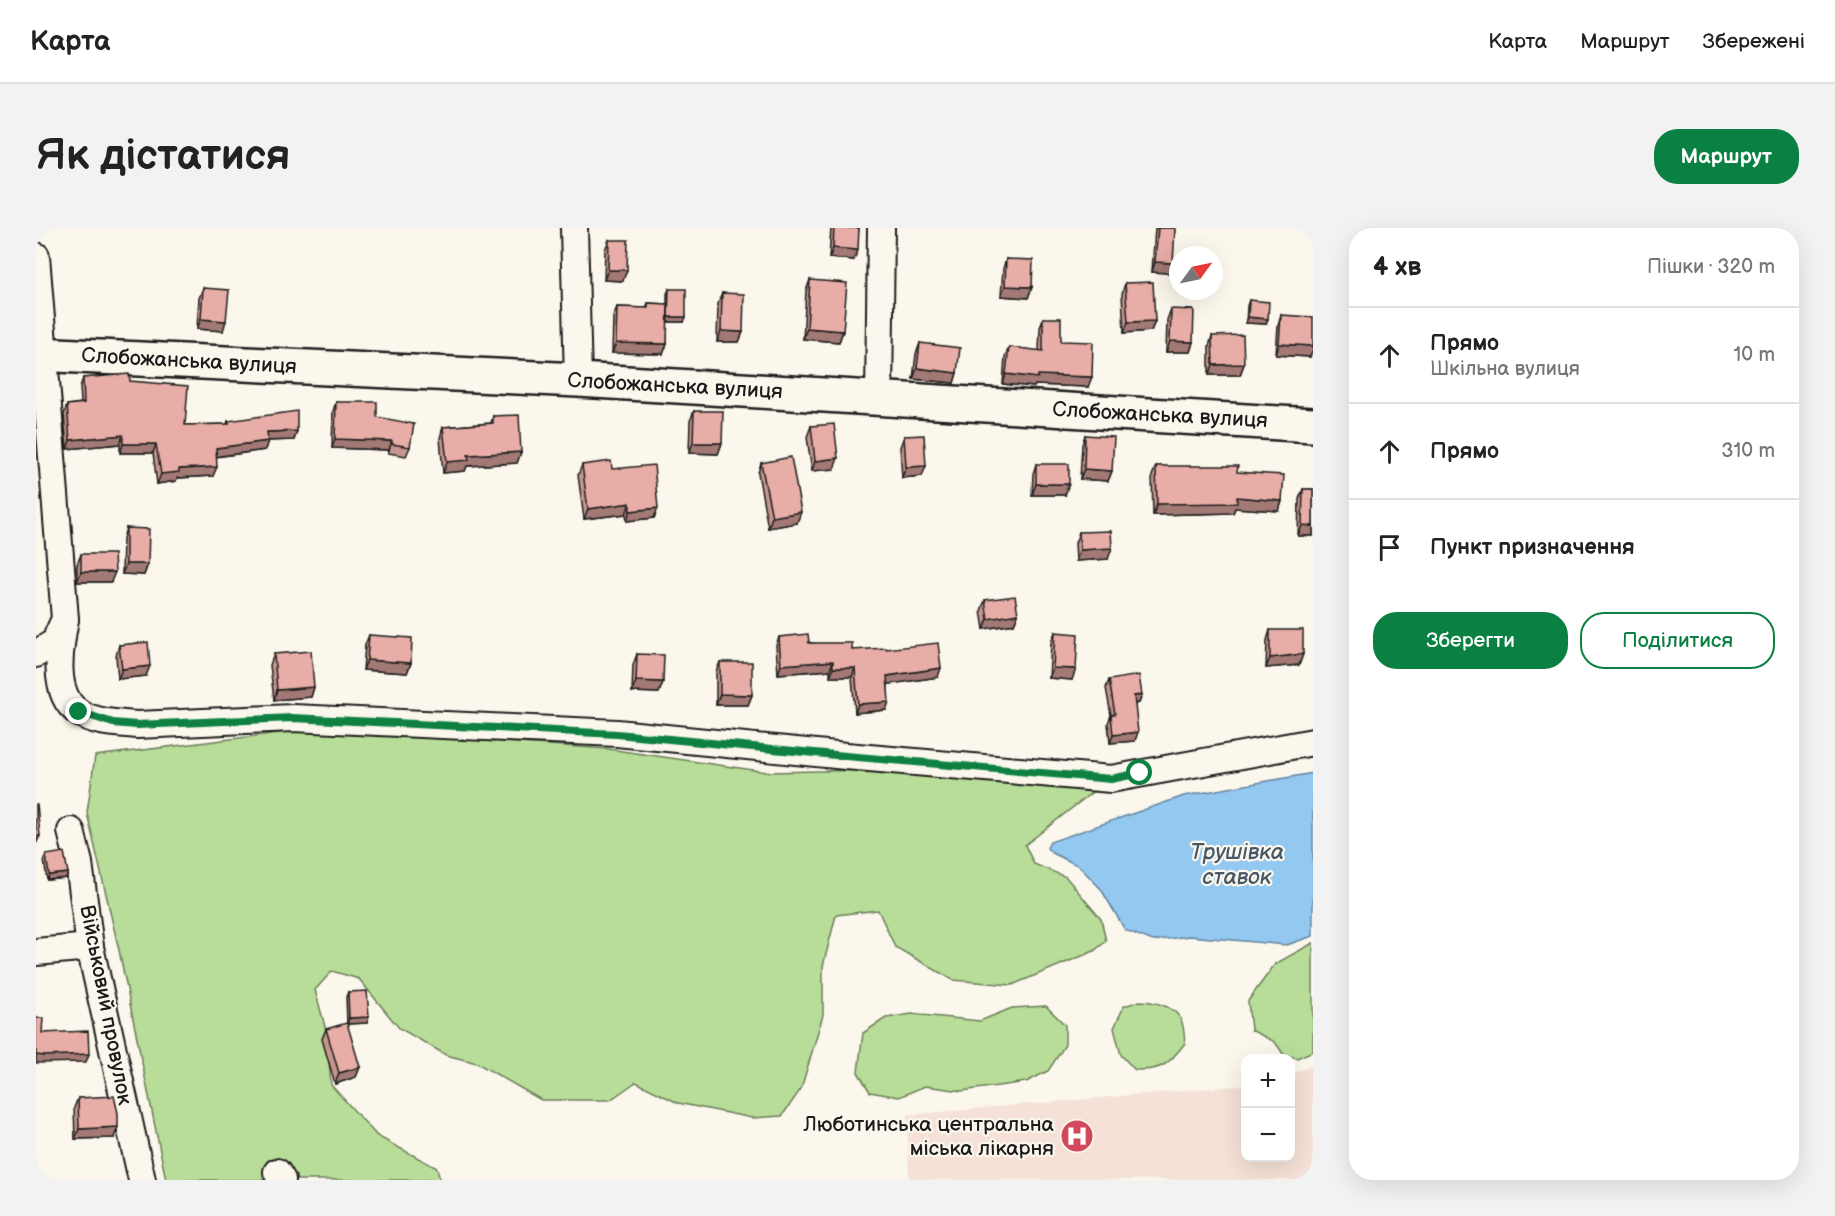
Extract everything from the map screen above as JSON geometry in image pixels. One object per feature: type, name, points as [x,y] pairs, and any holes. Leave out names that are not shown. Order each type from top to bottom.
[{"type":"street","points":[[574,228],[578,380]]},
{"type":"street","points":[[879,398],[881,228]]},
{"type":"street","points":[[36,256],[40,354],[65,619],[59,667],[62,687],[69,704],[79,712],[113,723],[137,725],[293,718],[617,734],[1111,779],[1313,742]]},
{"type":"street","name":"Слобожанська вулиця","points":[[40,354],[578,380],[1313,425]]},
{"type":"street","points":[[47,692],[43,650],[57,637],[65,619]]},
{"type":"street","name":"Військовий провулок","points":[[71,831],[79,863],[90,947],[142,1180]]},
{"type":"street","points":[[36,952],[90,947]]},
{"type":"shaded area","name":"Люботинська центральна міська лікарня","points":[[1313,1065],[1313,1180],[909,1180],[907,1115],[1241,1085],[1241,1162],[1295,1162],[1295,1072]]},
{"type":"green space","points":[[311,729],[608,749],[767,772],[1089,766],[1095,790],[1025,845],[1034,864],[1066,877],[1101,919],[1106,941],[1094,951],[1012,985],[953,980],[895,947],[878,910],[836,915],[823,966],[823,1015],[801,1089],[782,1116],[752,1118],[678,1103],[636,1082],[610,1100],[541,1100],[477,1063],[446,1055],[399,1028],[359,979],[332,971],[315,990],[327,1034],[331,1085],[377,1136],[437,1168],[440,1180],[166,1180],[119,950],[87,813],[95,756]]},
{"type":"green space","points":[[1313,943],[1313,1051],[1297,1058],[1295,1054],[1283,1054],[1275,1042],[1251,1030],[1248,1001],[1275,964]]},
{"type":"green space","points":[[1140,1001],[1165,1006],[1174,1011],[1181,1020],[1185,1043],[1164,1065],[1152,1069],[1135,1070],[1121,1055],[1114,1028],[1124,1006]]},
{"type":"green space","points":[[1046,1006],[1065,1025],[1065,1045],[1048,1071],[1026,1082],[962,1091],[925,1086],[899,1097],[870,1092],[858,1072],[863,1033],[886,1018],[912,1014],[980,1021],[1012,1008]]},
{"type":"water","name":"Трушівка ставок","points":[[1313,773],[1313,936],[1287,945],[1189,936],[1153,941],[1125,930],[1101,889],[1079,866],[1052,853],[1047,848],[1050,842],[1184,796]]},
{"type":"building","points":[[834,228],[859,228],[858,250],[833,248]]},
{"type":"building","points":[[1158,228],[1175,228],[1174,246],[1169,246],[1169,263],[1155,262]]},
{"type":"building","points":[[609,240],[628,240],[627,270],[608,270]]},
{"type":"building","points":[[1006,259],[1033,260],[1032,287],[1005,286]]},
{"type":"building","points":[[810,280],[847,283],[843,331],[807,328]]},
{"type":"building","points":[[1153,282],[1155,321],[1128,322],[1125,283]]},
{"type":"building","points":[[203,288],[229,290],[226,321],[201,319]]},
{"type":"building","points":[[669,289],[686,289],[686,317],[668,317]]},
{"type":"building","points":[[722,293],[744,294],[743,332],[721,331]]},
{"type":"building","points":[[1249,300],[1269,302],[1268,319],[1248,317]]},
{"type":"building","points":[[648,303],[668,304],[667,344],[616,343],[617,307],[648,308]]},
{"type":"building","points":[[1171,309],[1194,310],[1193,342],[1170,341]]},
{"type":"building","points":[[1281,315],[1313,317],[1313,346],[1279,344]]},
{"type":"building","points":[[1043,318],[1061,318],[1061,341],[1093,342],[1092,377],[1038,375],[1038,378],[1006,374],[1009,347],[1043,351]]},
{"type":"building","points":[[1243,335],[1244,364],[1213,365],[1212,336]]},
{"type":"building","points":[[920,343],[960,348],[957,373],[917,368]]},
{"type":"building","points":[[129,374],[130,381],[188,386],[185,425],[229,424],[228,421],[297,411],[297,431],[267,432],[268,441],[216,448],[217,467],[179,469],[179,472],[161,474],[156,444],[123,444],[123,435],[70,440],[67,405],[84,403],[83,378]]},
{"type":"building","points":[[336,402],[377,402],[377,417],[414,424],[410,447],[392,444],[392,441],[335,439]]},
{"type":"building","points":[[694,411],[723,411],[722,443],[693,443]]},
{"type":"building","points":[[519,415],[521,452],[468,455],[469,460],[447,462],[443,427],[493,423],[493,416]]},
{"type":"building","points":[[834,424],[838,458],[815,461],[811,426]]},
{"type":"building","points":[[924,435],[926,466],[906,467],[904,436]]},
{"type":"building","points":[[1085,435],[1114,437],[1112,471],[1084,469]]},
{"type":"building","points":[[791,457],[801,512],[772,517],[761,463]]},
{"type":"building","points":[[611,461],[612,469],[654,465],[658,508],[630,511],[630,503],[588,509],[582,465]]},
{"type":"building","points":[[1036,464],[1069,464],[1069,484],[1036,484]]},
{"type":"building","points":[[1156,466],[1238,466],[1237,472],[1284,475],[1282,501],[1237,497],[1237,503],[1157,504]]},
{"type":"building","points":[[1303,489],[1313,489],[1313,526],[1302,525]]},
{"type":"building","points":[[126,528],[149,529],[148,564],[126,564]]},
{"type":"building","points":[[1111,531],[1112,548],[1080,550],[1079,532]]},
{"type":"building","points":[[81,554],[114,554],[115,572],[81,572]]},
{"type":"building","points":[[1015,596],[1018,614],[988,619],[985,600]]},
{"type":"building","points":[[1270,630],[1303,630],[1303,654],[1270,658]]},
{"type":"building","points":[[1055,632],[1078,634],[1076,669],[1053,668]]},
{"type":"building","points":[[808,634],[809,643],[852,643],[852,650],[938,643],[941,668],[887,676],[889,702],[858,704],[855,668],[833,668],[833,661],[781,665],[779,637]]},
{"type":"building","points":[[369,635],[412,638],[411,663],[367,660]]},
{"type":"building","points":[[148,642],[150,666],[122,669],[119,645]]},
{"type":"building","points":[[311,651],[314,687],[277,690],[274,654]]},
{"type":"building","points":[[637,654],[664,655],[663,682],[636,681]]},
{"type":"building","points":[[720,662],[752,662],[752,695],[720,694]]},
{"type":"building","points":[[1139,675],[1142,695],[1134,696],[1138,732],[1113,735],[1111,715],[1115,714],[1109,680]]},
{"type":"building","points":[[37,804],[40,836],[36,836]]},
{"type":"building","points":[[64,852],[68,873],[49,875],[46,855]]},
{"type":"building","points":[[367,991],[369,1017],[349,1018],[348,992]]},
{"type":"building","points":[[36,1018],[43,1018],[42,1033],[88,1031],[89,1054],[36,1055]]},
{"type":"building","points":[[347,1023],[360,1067],[339,1073],[326,1029]]},
{"type":"building","points":[[114,1096],[118,1127],[79,1129],[78,1098]]},
{"type":"place","name":"Люботинська центральна міська лікарня","points":[[1077,1136]]},
{"type":"route","points":[[79,712],[113,723],[137,725],[293,718],[617,734],[1111,779],[1140,773]]}]
